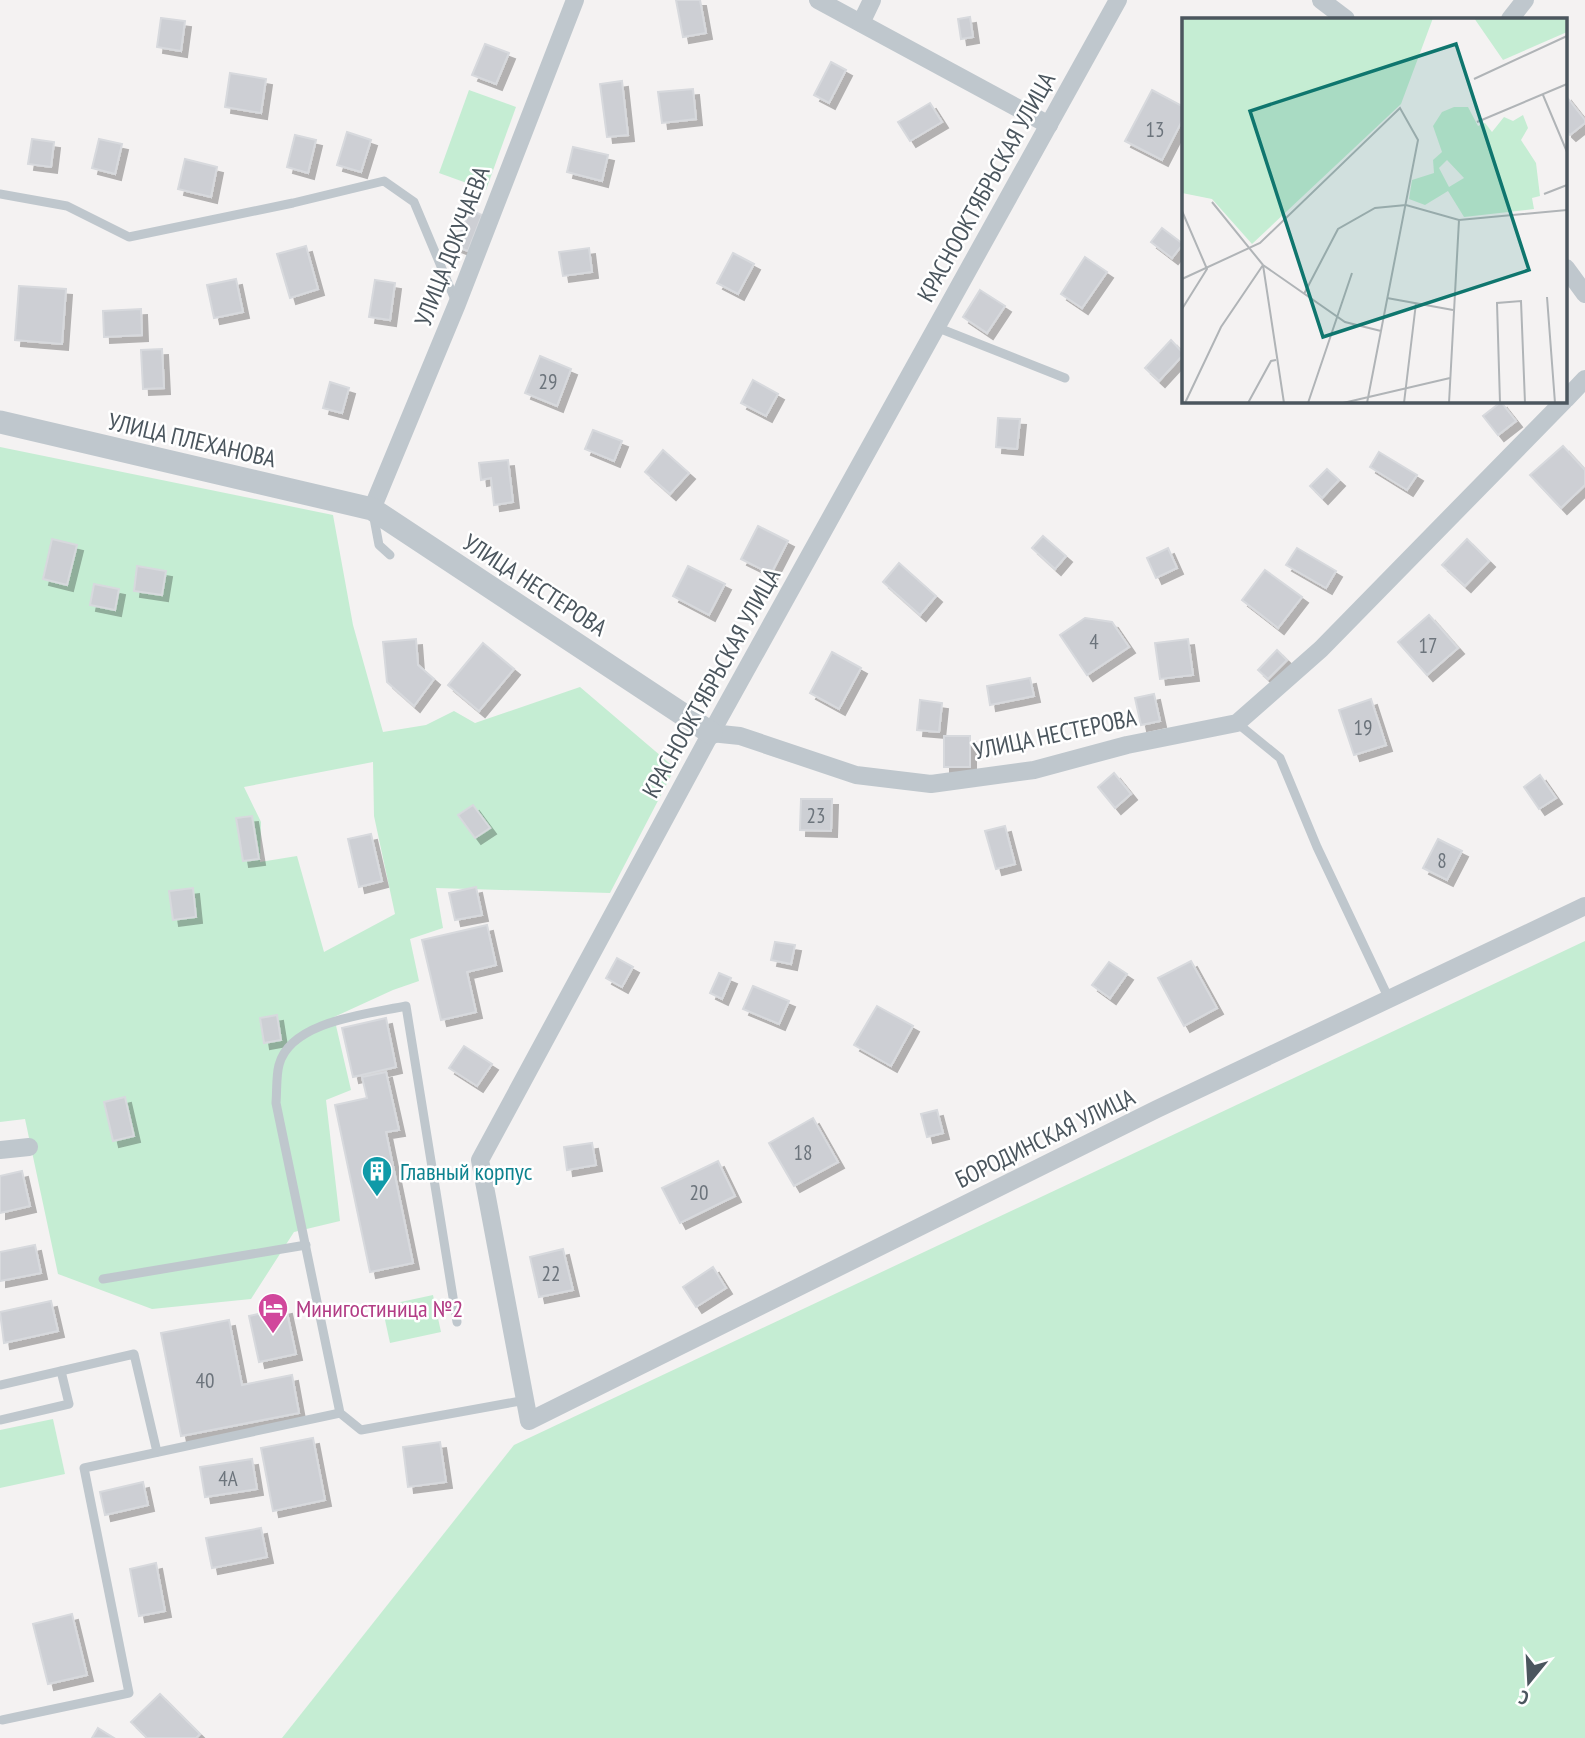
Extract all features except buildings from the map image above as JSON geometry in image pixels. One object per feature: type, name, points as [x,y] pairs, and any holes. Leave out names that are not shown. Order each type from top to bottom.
[{"type":"street","name":"УЛИЦА ДОКУЧАЕВА","points":[[372,509],[457,304],[575,0]]},
{"type":"street","points":[[818,0],[1049,125]]},
{"type":"street","points":[[862,23],[873,0]]},
{"type":"street","name":"КРАСНООКТЯБРЬСКАЯ УЛИЦА","points":[[530,1421],[480,1160],[711,733],[1118,0]]},
{"type":"street","points":[[1321,0],[1345,18]]},
{"type":"street","points":[[1511,18],[1525,0]]},
{"type":"street","points":[[1568,271],[1585,295]]},
{"type":"street","points":[[1568,397],[1585,379]]},
{"type":"street","points":[[1237,723],[1321,649],[1563,402]]},
{"type":"street","name":"УЛИЦА ПЛЕХАНОВА","points":[[0,422],[372,509]]},
{"type":"street","name":"УЛИЦА НЕСТЕРОВА","points":[[372,509],[711,733],[740,736],[856,775],[931,785],[1034,770],[1127,745],[1237,723]]},
{"type":"street","name":"БОРОДИНСКАЯ УЛИЦА","points":[[530,1421],[1157,1109],[1585,906]]},
{"type":"street","points":[[0,1150],[29,1147]]},
{"type":"lane","points":[[0,194],[67,206],[129,236],[293,203],[384,181],[414,202],[457,304]]},
{"type":"lane","points":[[936,327],[1065,378]]},
{"type":"lane","points":[[372,509],[379,545],[390,555]]},
{"type":"lane","points":[[1237,723],[1280,758],[1317,848],[1389,999]]},
{"type":"lane","points":[[457,1322],[406,1006],[319,1026],[290,1043],[279,1064],[276,1103],[340,1413],[361,1430],[526,1399]]},
{"type":"lane","points":[[103,1279],[306,1245]]},
{"type":"lane","points":[[0,1385],[134,1354],[157,1452]]},
{"type":"lane","points":[[0,1420],[69,1404],[61,1371]]},
{"type":"lane","points":[[2,1720],[129,1693],[85,1468],[340,1413]]},
{"type":"green space","points":[[469,90],[516,107],[486,190],[439,173]]},
{"type":"green space","points":[[0,447],[333,515],[353,625],[383,732],[426,725],[454,711],[475,723],[580,687],[675,768],[610,893],[436,888],[443,928],[410,939],[419,981],[334,1017],[351,1090],[326,1100],[340,1221],[294,1232],[251,1299],[152,1309],[58,1274],[25,1119],[0,1122]],"holes":[[[373,762],[374,816],[395,914],[324,952],[297,856],[260,862],[261,822],[244,787]]]},
{"type":"green space","points":[[1585,941],[1585,1738],[282,1738],[514,1445]]},
{"type":"green space","points":[[433,1295],[441,1332],[390,1343],[382,1306]]},
{"type":"green space","points":[[53,1419],[65,1474],[0,1488],[0,1430]]},
{"type":"place","name":"Главный корпус","points":[[377,1198]]},
{"type":"place","name":"Минигостиница №2","points":[[273,1335]]}]
